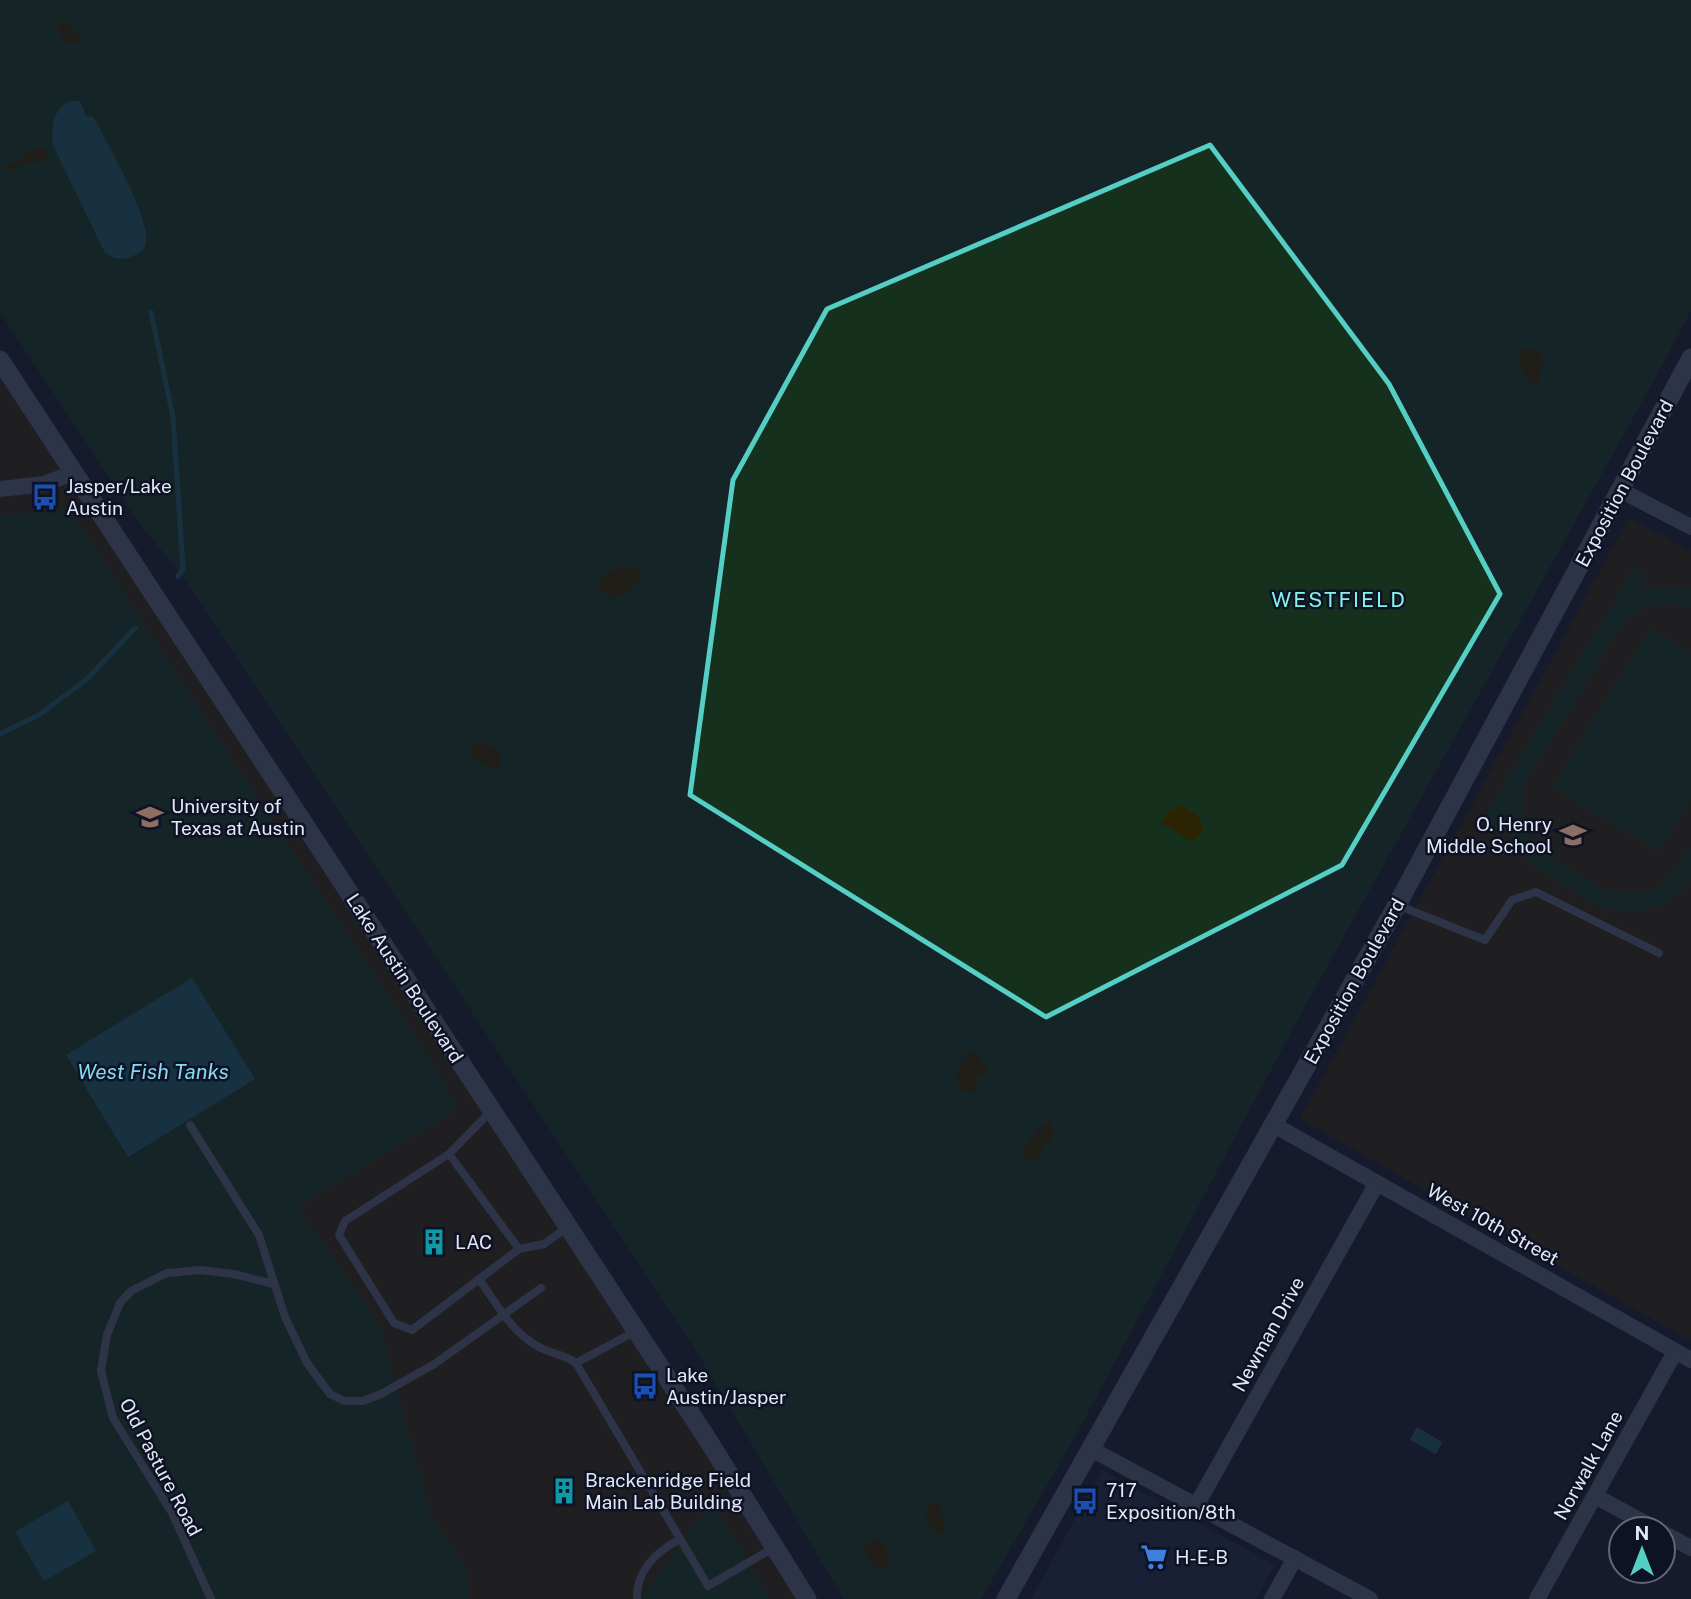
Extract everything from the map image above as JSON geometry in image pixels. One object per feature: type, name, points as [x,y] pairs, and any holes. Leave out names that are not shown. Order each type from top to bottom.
[{"type":"street","name":"Exposition Boulevard","points":[[1006,1599],[1397,905],[1691,358]]},
{"type":"street","name":"Lake Austin Boulevard","points":[[0,360],[636,1331],[807,1599]]},
{"type":"street","points":[[0,489],[44,484],[73,472]]},
{"type":"street","points":[[1620,490],[1691,527]]},
{"type":"street","name":"West 10th Street","points":[[1274,1125],[1691,1360]]},
{"type":"street","name":"Newman Drive","points":[[1196,1506],[1377,1183]]},
{"type":"street","name":"Norwalk Lane","points":[[1537,1599],[1675,1352]]},
{"type":"street","points":[[1091,1449],[1370,1599]]},
{"type":"street","points":[[1595,1496],[1630,1515]]},
{"type":"street","points":[[1272,1599],[1295,1558]]},
{"type":"lane","points":[[1397,905],[1485,940],[1513,900],[1536,892],[1659,953]]},
{"type":"lane","points":[[492,1110],[449,1154],[345,1221],[340,1235],[394,1323],[412,1330],[519,1249],[544,1244],[568,1227]]},
{"type":"lane","points":[[190,1125],[259,1235],[285,1317],[307,1363],[330,1394],[344,1401],[363,1401],[381,1394],[433,1365],[541,1288]]},
{"type":"lane","points":[[449,1154],[519,1249]]},
{"type":"lane","name":"Old Pasture Road","points":[[211,1599],[172,1513],[113,1418],[101,1371],[107,1335],[120,1303],[131,1291],[167,1273],[211,1271],[274,1284]]},
{"type":"lane","points":[[479,1279],[518,1332],[541,1348],[565,1356],[576,1363],[708,1586],[775,1547]]},
{"type":"lane","points":[[576,1363],[636,1331]]},
{"type":"lane","points":[[637,1599],[636,1585],[650,1561],[662,1549],[680,1539]]},
{"type":"highlighted area","points":[[1210,145],[1389,384],[1500,594],[1342,865],[1046,1017],[690,795],[733,480],[827,309]]},
{"type":"shaded area","name":"University of Texas at Austin","points":[[0,360],[807,1599],[0,1599]]},
{"type":"shaded area","name":"O. Henry Middle School","points":[[1629,518],[1691,551],[1691,1341],[1300,1119]]},
{"type":"shaded area","name":"H-E-B","points":[[1102,1470],[1275,1565],[1256,1599],[1031,1599]]},
{"type":"green space","points":[[0,0],[1691,0],[1691,311],[1305,1006],[1076,1435],[981,1599],[844,1599],[692,1344],[185,579],[141,525],[0,312]]},
{"type":"green space","name":"University of Texas at Austin","points":[[68,508],[441,1077],[457,1110],[297,1207],[379,1322],[431,1516],[467,1570],[469,1599],[0,1599],[0,516]]},
{"type":"green space","points":[[1634,568],[1648,576],[1640,591],[1665,586],[1691,590],[1691,609],[1673,604],[1656,605],[1625,621],[1530,775],[1523,797],[1522,816],[1529,833],[1554,859],[1606,890],[1621,893],[1646,891],[1657,886],[1675,870],[1691,847],[1691,880],[1686,887],[1662,905],[1632,913],[1596,905],[1535,868],[1516,848],[1505,818],[1496,830],[1481,822]]},
{"type":"green space","points":[[1650,628],[1691,653],[1691,798],[1658,852],[1552,787]]},
{"type":"green space","points":[[712,1501],[770,1599],[640,1599]]},
{"type":"sand","points":[[66,20],[79,36],[79,42],[75,44],[67,43],[58,32],[60,22]]},
{"type":"sand","points":[[39,146],[46,150],[44,161],[6,171],[3,169],[32,151]]},
{"type":"sand","points":[[1526,348],[1535,350],[1543,358],[1539,387],[1535,388],[1520,367],[1519,357]]},
{"type":"sand","points":[[630,566],[641,572],[642,577],[629,591],[612,599],[597,588],[609,572]]},
{"type":"sand","points":[[473,744],[491,746],[500,755],[499,768],[490,769],[469,754]]},
{"type":"sand","points":[[1182,806],[1196,815],[1201,822],[1203,831],[1194,840],[1160,824],[1170,810]]},
{"type":"sand","points":[[965,1052],[976,1053],[986,1066],[985,1073],[975,1078],[978,1088],[972,1093],[962,1091],[955,1074],[962,1061],[968,1057]]},
{"type":"sand","points":[[1047,1122],[1052,1122],[1053,1138],[1042,1149],[1036,1161],[1029,1160],[1024,1156],[1026,1146],[1031,1137]]},
{"type":"sand","points":[[939,1500],[945,1527],[943,1533],[938,1534],[928,1525],[926,1517],[929,1504]]},
{"type":"sand","points":[[876,1539],[888,1554],[889,1565],[884,1569],[874,1566],[863,1550],[867,1542]]},
{"type":"water","points":[[79,101],[85,115],[93,117],[130,188],[144,224],[146,238],[143,250],[136,255],[120,259],[105,253],[53,145],[54,119],[64,104]]},
{"type":"water","name":"West Fish Tanks","points":[[192,978],[255,1079],[128,1157],[66,1055]]},
{"type":"water","points":[[1417,1427],[1442,1442],[1436,1454],[1410,1440]]},
{"type":"water","points":[[68,1501],[96,1551],[44,1581],[15,1532]]},
{"type":"waterway","points":[[151,312],[173,417],[183,569],[178,576]]},
{"type":"waterway","points":[[0,734],[39,715],[87,679],[135,628]]},
{"type":"place","name":"Jasper/Lake Austin","points":[[45,497]]},
{"type":"place","name":"University of Texas at Austin","points":[[150,817]]},
{"type":"place","name":"O. Henry Middle School","points":[[1573,835]]},
{"type":"place","name":"LAC","points":[[434,1242]]},
{"type":"place","name":"Lake Austin/Jasper","points":[[645,1386]]},
{"type":"place","name":"Brackenridge Field Main Lab Building","points":[[564,1491]]},
{"type":"place","name":"717 Exposition/8th","points":[[1085,1501]]},
{"type":"place","name":"H-E-B","points":[[1154,1557]]},
{"type":"district","name":"WESTFIELD","points":[[1339,600]]}]
